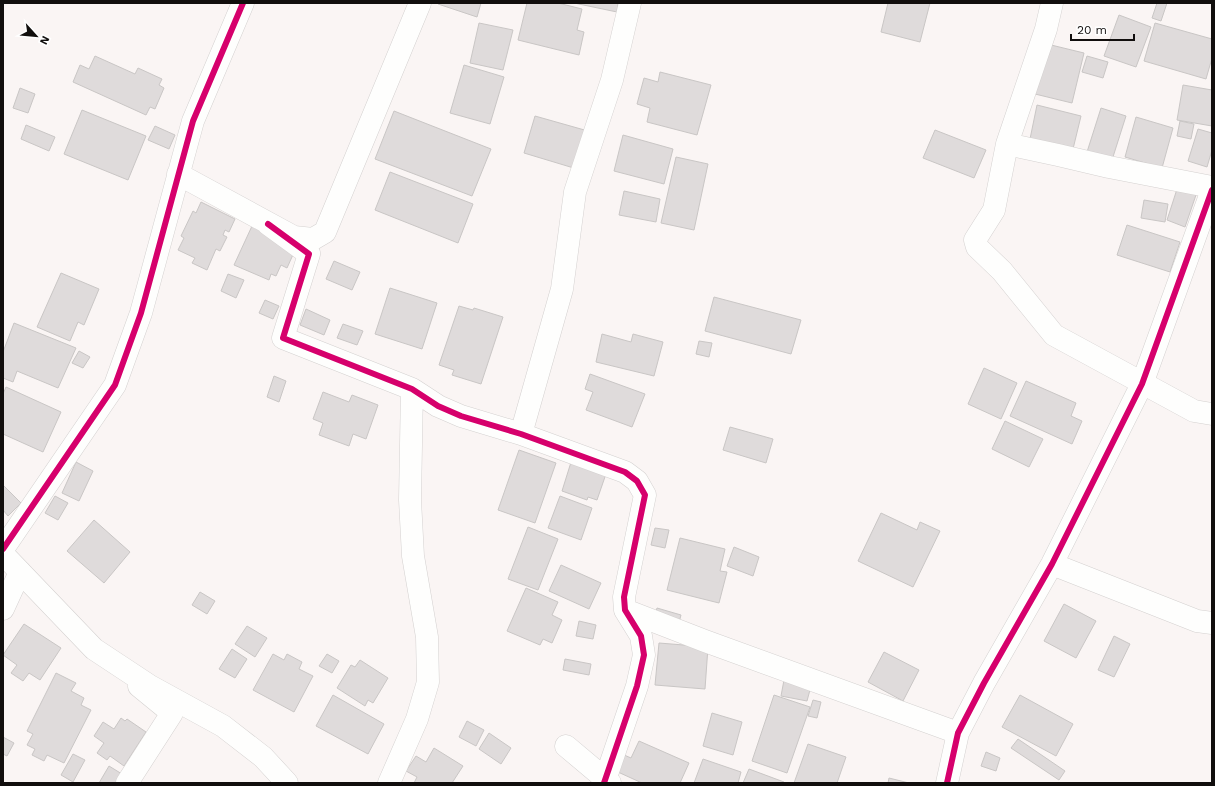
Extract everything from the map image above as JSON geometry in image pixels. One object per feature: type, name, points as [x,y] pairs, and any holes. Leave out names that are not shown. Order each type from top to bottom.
[{"type":"street","points":[[3,549],[115,385],[141,313],[193,121],[243,3]]},
{"type":"street","points":[[178,174],[294,237],[313,239],[324,232],[420,3]]},
{"type":"street","points":[[521,434],[562,288],[575,192],[612,80],[630,3]]},
{"type":"street","points":[[1052,3],[1046,28],[1007,144],[994,210],[975,240],[977,247],[1002,271],[1054,335],[1194,411],[1212,414]]},
{"type":"street","points":[[946,783],[958,733],[984,683],[1052,564],[1142,384],[1212,188],[1007,144]]},
{"type":"street","points":[[268,224],[309,254],[283,338],[412,390],[438,406],[462,416],[521,434],[624,472],[637,481],[645,495],[624,597],[624,610],[641,636],[644,655],[637,686],[607,782],[566,746]]},
{"type":"street","points":[[389,783],[417,719],[428,682],[427,637],[413,556],[410,500],[412,390]]},
{"type":"street","points":[[3,554],[94,649],[172,713],[128,783]]},
{"type":"street","points":[[1052,564],[1197,621],[1212,623]]},
{"type":"street","points":[[3,609],[20,572]]},
{"type":"street","points":[[624,610],[705,642],[958,733]]},
{"type":"street","points":[[94,649],[150,686],[223,726],[263,757],[287,783]]},
{"type":"building","points":[[481,3],[477,17],[438,4]]},
{"type":"building","points":[[527,3],[558,3],[582,9],[577,30],[584,32],[579,55],[518,40]]},
{"type":"building","points":[[574,3],[618,3],[617,12]]},
{"type":"building","points":[[888,3],[930,3],[920,42],[881,32]]},
{"type":"building","points":[[1157,3],[1167,3],[1161,21],[1152,18]]},
{"type":"building","points":[[1119,15],[1151,27],[1136,67],[1104,56]]},
{"type":"building","points":[[479,23],[513,30],[503,70],[470,63]]},
{"type":"building","points":[[1155,23],[1212,39],[1212,58],[1206,79],[1144,61]]},
{"type":"building","points":[[1047,44],[1084,53],[1072,103],[1035,94]]},
{"type":"building","points":[[95,56],[135,74],[138,68],[162,79],[159,85],[164,88],[155,109],[150,107],[146,115],[73,82],[80,65],[89,69]]},
{"type":"building","points":[[1087,56],[1108,62],[1103,78],[1082,72]]},
{"type":"building","points":[[464,65],[504,77],[490,124],[450,113]]},
{"type":"building","points":[[660,72],[711,85],[697,135],[647,122],[650,108],[637,104],[644,78],[658,82]]},
{"type":"building","points":[[1183,85],[1212,90],[1212,126],[1177,120]]},
{"type":"building","points":[[20,88],[35,94],[28,113],[13,108]]},
{"type":"building","points":[[1037,105],[1081,116],[1073,149],[1030,139]]},
{"type":"building","points":[[1101,108],[1126,116],[1112,160],[1087,152]]},
{"type":"building","points":[[82,110],[146,136],[128,180],[64,154]]},
{"type":"building","points":[[394,111],[491,149],[472,196],[375,159]]},
{"type":"building","points":[[535,116],[588,131],[577,169],[524,153]]},
{"type":"building","points":[[1136,117],[1173,128],[1162,168],[1125,157]]},
{"type":"building","points":[[1180,121],[1194,124],[1191,139],[1177,136]]},
{"type":"building","points":[[26,125],[55,137],[49,151],[21,139]]},
{"type":"building","points":[[155,126],[175,135],[169,149],[148,140]]},
{"type":"building","points":[[1198,129],[1212,133],[1212,150],[1207,167],[1188,161]]},
{"type":"building","points":[[935,130],[986,150],[974,178],[923,158]]},
{"type":"building","points":[[623,135],[673,149],[664,184],[614,171]]},
{"type":"building","points":[[676,157],[708,164],[694,230],[661,223]]},
{"type":"building","points":[[390,172],[473,204],[458,243],[375,210]]},
{"type":"building","points":[[1178,186],[1197,192],[1185,227],[1167,220]]},
{"type":"building","points":[[624,191],[660,199],[656,222],[619,215]]},
{"type":"building","points":[[1144,200],[1168,204],[1165,222],[1141,218]]},
{"type":"building","points":[[201,202],[235,219],[229,232],[225,230],[223,235],[227,237],[220,251],[216,249],[207,270],[192,263],[195,258],[178,250],[184,238],[181,236],[193,211],[196,213]]},
{"type":"building","points":[[1127,225],[1180,242],[1170,272],[1117,255]]},
{"type":"building","points":[[252,226],[296,248],[287,268],[281,265],[276,276],[271,274],[269,280],[234,265]]},
{"type":"building","points":[[334,261],[360,272],[352,290],[326,279]]},
{"type":"building","points":[[61,273],[99,289],[84,325],[78,322],[70,341],[37,327]]},
{"type":"building","points":[[228,274],[244,280],[236,298],[221,291]]},
{"type":"building","points":[[390,288],[437,303],[422,349],[375,334]]},
{"type":"building","points":[[714,297],[801,320],[791,354],[705,331]]},
{"type":"building","points":[[265,300],[279,306],[273,319],[259,313]]},
{"type":"building","points":[[459,306],[473,310],[474,308],[503,317],[481,384],[452,375],[454,370],[439,365]]},
{"type":"building","points":[[306,309],[330,320],[324,335],[300,325]]},
{"type":"building","points":[[14,323],[76,348],[58,388],[17,371],[13,382],[3,378],[3,352]]},
{"type":"building","points":[[343,324],[363,331],[357,345],[337,338]]},
{"type":"building","points":[[602,334],[631,342],[633,334],[663,342],[654,376],[596,362]]},
{"type":"building","points":[[699,341],[712,343],[709,357],[696,354]]},
{"type":"building","points":[[79,351],[90,357],[83,368],[72,363]]},
{"type":"building","points":[[984,368],[1017,383],[1001,419],[968,404]]},
{"type":"building","points":[[590,374],[645,394],[632,427],[586,410],[593,392],[585,389]]},
{"type":"building","points":[[274,376],[286,381],[279,402],[267,397]]},
{"type":"building","points":[[1026,381],[1076,403],[1071,416],[1082,421],[1072,444],[1010,416]]},
{"type":"building","points":[[6,387],[61,412],[43,452],[3,434],[3,394]]},
{"type":"building","points":[[323,392],[349,402],[352,395],[378,405],[366,439],[353,434],[349,446],[319,435],[323,423],[313,419]]},
{"type":"building","points":[[1005,421],[1043,439],[1029,467],[992,449]]},
{"type":"building","points":[[730,427],[773,439],[766,463],[723,450]]},
{"type":"building","points":[[519,450],[556,463],[535,523],[498,510]]},
{"type":"building","points":[[572,459],[607,471],[597,500],[588,497],[587,500],[562,491]]},
{"type":"building","points":[[76,462],[93,471],[79,501],[62,493]]},
{"type":"building","points":[[3,485],[21,503],[8,516],[3,510]]},
{"type":"building","points":[[55,496],[68,503],[58,520],[45,513]]},
{"type":"building","points":[[560,496],[592,508],[581,540],[548,528]]},
{"type":"building","points":[[881,513],[917,530],[920,522],[940,531],[913,587],[858,561]]},
{"type":"building","points":[[94,520],[130,552],[104,583],[67,551]]},
{"type":"building","points":[[528,527],[558,539],[538,590],[508,579]]},
{"type":"building","points":[[655,528],[669,530],[665,548],[651,545]]},
{"type":"building","points":[[680,538],[725,549],[720,571],[727,572],[719,603],[667,590]]},
{"type":"building","points":[[734,547],[759,557],[753,576],[727,566]]},
{"type":"building","points":[[561,565],[601,583],[589,609],[549,591]]},
{"type":"building","points":[[526,588],[558,602],[552,615],[562,620],[552,643],[543,639],[540,645],[507,631]]},
{"type":"building","points":[[200,592],[215,601],[207,614],[192,605]]},
{"type":"building","points":[[1064,604],[1096,621],[1076,658],[1044,641]]},
{"type":"building","points":[[657,608],[681,615],[677,630],[653,623]]},
{"type":"building","points":[[579,621],[596,625],[593,639],[576,636]]},
{"type":"building","points":[[24,624],[61,648],[40,680],[29,673],[23,681],[11,673],[17,665],[3,655]]},
{"type":"building","points":[[247,626],[267,638],[255,657],[235,644]]},
{"type":"building","points":[[1114,636],[1130,644],[1114,677],[1098,670]]},
{"type":"building","points":[[659,643],[708,647],[705,689],[655,685]]},
{"type":"building","points":[[232,649],[247,659],[235,678],[219,669]]},
{"type":"building","points":[[884,652],[919,670],[903,701],[868,682]]},
{"type":"building","points":[[273,654],[284,660],[287,654],[302,662],[299,669],[313,676],[294,712],[253,690]]},
{"type":"building","points":[[327,654],[339,661],[332,673],[319,666]]},
{"type":"building","points":[[565,659],[591,664],[589,675],[563,670]]},
{"type":"building","points":[[360,660],[388,678],[373,703],[368,700],[365,706],[337,688],[351,665],[355,667]]},
{"type":"building","points":[[56,673],[76,683],[71,691],[84,698],[81,705],[91,710],[64,763],[47,755],[44,761],[32,755],[35,749],[27,745],[33,734],[27,731]]},
{"type":"building","points":[[784,680],[811,686],[807,701],[781,696]]},
{"type":"building","points":[[333,695],[384,724],[368,754],[316,726]]},
{"type":"building","points":[[774,695],[810,707],[787,773],[752,761]]},
{"type":"building","points":[[1020,695],[1073,724],[1056,756],[1002,727]]},
{"type":"building","points":[[813,700],[821,702],[817,718],[808,716]]},
{"type":"building","points":[[712,713],[742,722],[733,755],[703,746]]},
{"type":"building","points":[[121,718],[125,721],[127,719],[146,732],[124,766],[110,756],[107,760],[97,753],[104,743],[94,736],[103,722],[114,729]]},
{"type":"building","points":[[467,721],[484,730],[476,746],[459,737]]},
{"type":"building","points":[[489,733],[511,748],[501,764],[479,749]]},
{"type":"building","points":[[3,737],[14,743],[7,756],[3,754]]},
{"type":"building","points":[[1018,739],[1065,771],[1059,780],[1011,748]]},
{"type":"building","points":[[639,741],[689,763],[680,783],[642,783],[607,767],[615,751],[631,758]]},
{"type":"building","points":[[808,744],[846,757],[837,783],[794,783]]},
{"type":"building","points":[[434,748],[463,766],[452,783],[414,783],[417,777],[406,771],[416,756],[426,762]]},
{"type":"building","points":[[986,752],[1000,758],[996,771],[981,766]]},
{"type":"building","points":[[73,754],[85,760],[73,782],[61,775]]},
{"type":"building","points":[[703,759],[741,772],[738,783],[694,783]]},
{"type":"building","points":[[109,766],[122,774],[116,783],[99,783]]},
{"type":"building","points":[[749,769],[784,782],[784,783],[743,783]]},
{"type":"building","points":[[889,778],[909,783],[888,783]]},
{"type":"cycle path","points":[[3,549],[115,385],[141,313],[193,121],[243,3]]},
{"type":"cycle path","points":[[947,783],[958,733],[984,683],[1052,564],[1142,384],[1212,190]]},
{"type":"cycle path","points":[[268,224],[309,254],[283,338],[412,389],[438,406],[461,416],[521,434],[625,472],[637,481],[645,495],[624,597],[625,610],[641,636],[644,655],[637,686],[604,783]]}]
